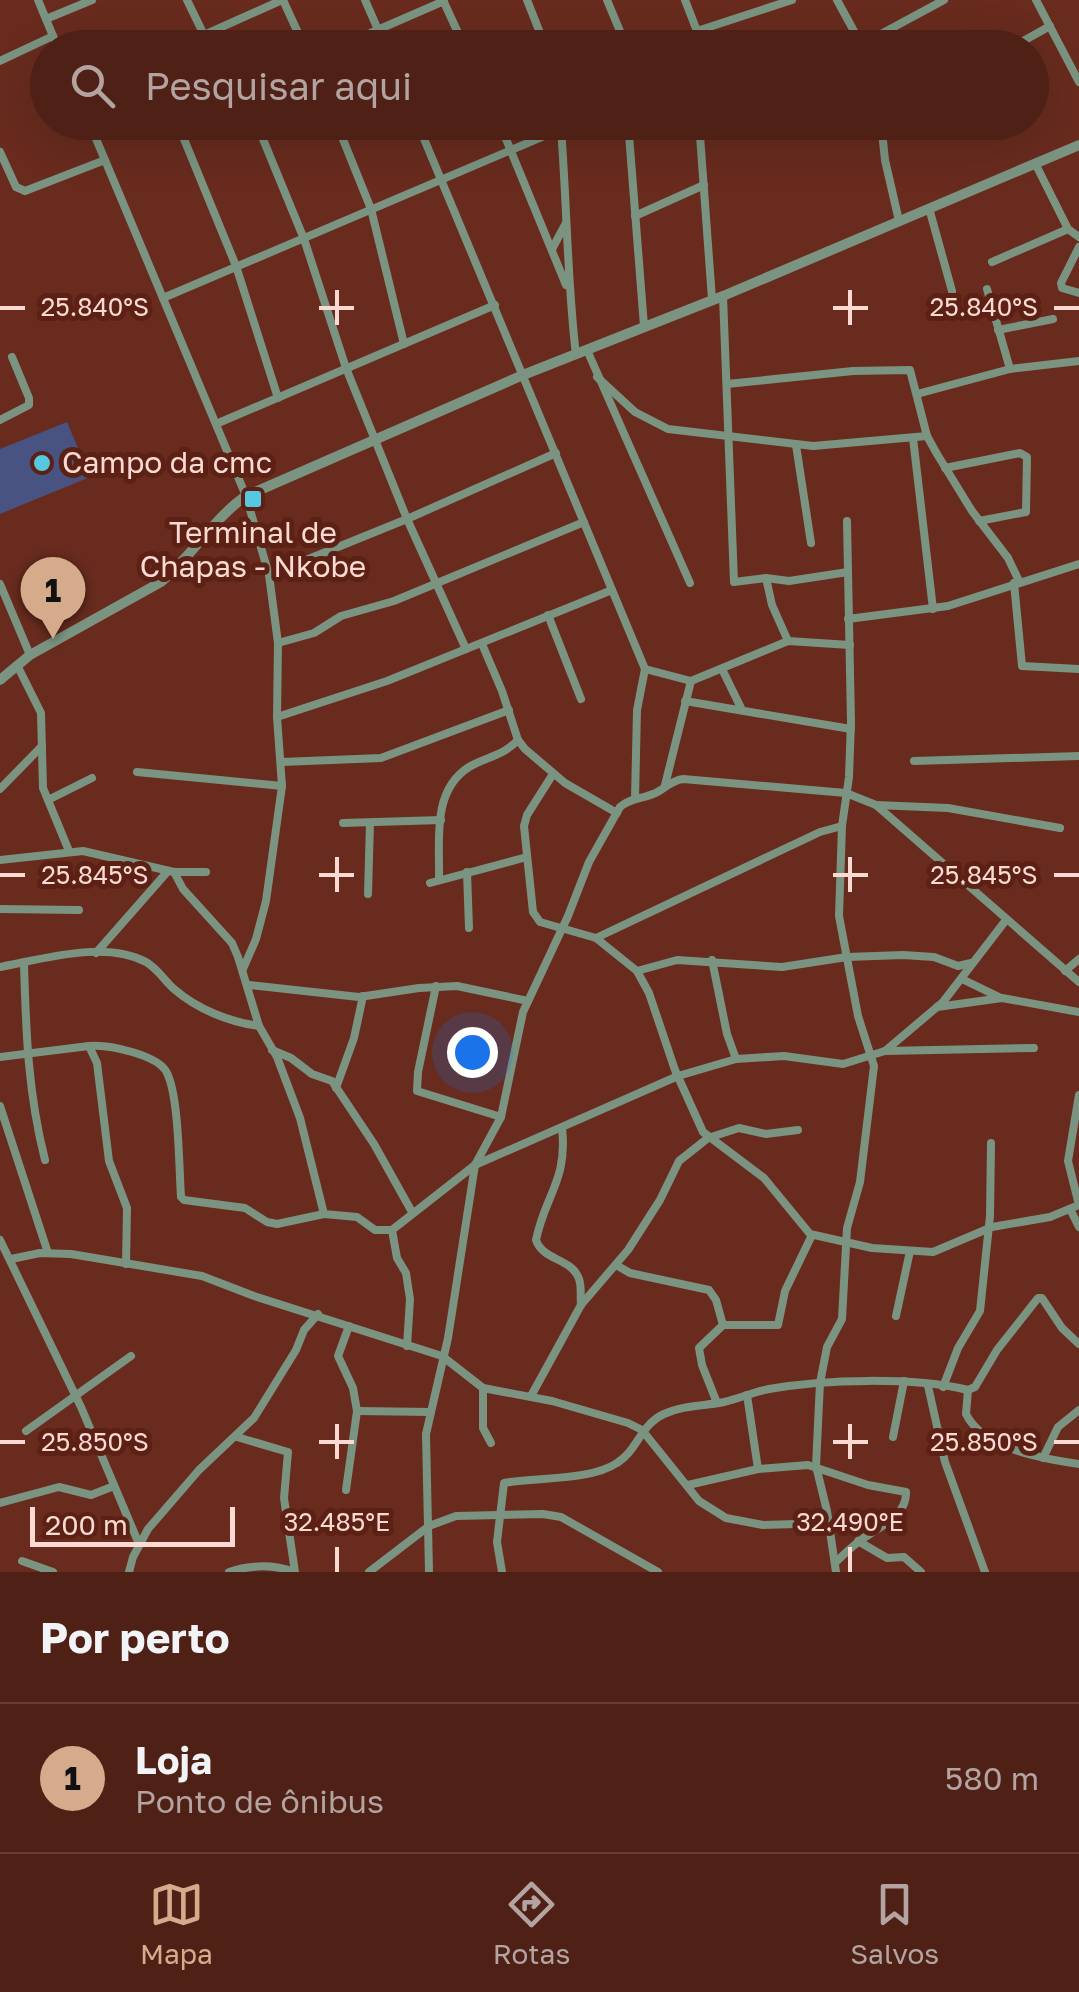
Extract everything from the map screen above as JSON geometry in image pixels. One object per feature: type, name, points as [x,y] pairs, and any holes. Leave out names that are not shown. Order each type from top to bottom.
[{"type":"street","points":[[38,0],[50,30]]},
{"type":"street","points":[[46,20],[92,0]]},
{"type":"street","points":[[187,0],[202,30]]},
{"type":"street","points":[[213,30],[283,0],[297,30]]},
{"type":"street","points":[[365,0],[378,29],[444,0],[457,30]]},
{"type":"street","points":[[526,0],[538,30]]},
{"type":"street","points":[[607,0],[619,30]]},
{"type":"street","points":[[685,0],[697,30]]},
{"type":"street","points":[[700,30],[792,0]]},
{"type":"street","points":[[837,0],[851,30]]},
{"type":"street","points":[[888,30],[944,0]]},
{"type":"street","points":[[1036,0],[1079,82]]},
{"type":"street","points":[[1043,30],[1050,26]]},
{"type":"street","points":[[0,61],[30,47]]},
{"type":"street","points":[[97,140],[246,496],[269,575],[278,643],[277,717],[282,786],[266,901],[243,969]]},
{"type":"street","points":[[184,140],[236,266],[278,398]]},
{"type":"street","points":[[263,140],[304,239],[346,368],[407,519],[466,649]]},
{"type":"street","points":[[343,140],[371,209],[404,344]]},
{"type":"street","points":[[424,140],[645,670],[637,710],[635,799]]},
{"type":"street","points":[[507,140],[568,291],[582,352],[690,582]]},
{"type":"street","points":[[163,298],[534,140]]},
{"type":"street","points":[[563,140],[568,291]]},
{"type":"street","points":[[630,140],[644,326]]},
{"type":"street","points":[[700,140],[727,384],[732,578],[736,583],[766,578],[790,582],[848,572]]},
{"type":"street","points":[[882,140],[899,221]]},
{"type":"street","points":[[0,680],[30,655],[161,582],[246,496],[523,375],[718,298],[1079,145]]},
{"type":"street","points":[[0,152],[16,187],[25,190],[105,160]]},
{"type":"street","points":[[1036,163],[1068,229],[1079,238]]},
{"type":"street","points":[[636,216],[704,185]]},
{"type":"street","points":[[929,208],[952,291]]},
{"type":"street","points":[[552,250],[568,220]]},
{"type":"street","points":[[992,262],[1068,229]]},
{"type":"street","points":[[1079,246],[1061,283],[1063,288],[1079,293]]},
{"type":"street","points":[[987,289],[1010,369]]},
{"type":"street","points":[[216,424],[495,305]]},
{"type":"street","points":[[998,330],[1054,319]]},
{"type":"street","points":[[0,420],[28,406],[29,398],[12,358]]},
{"type":"street","points":[[917,394],[1010,369],[1079,362]]},
{"type":"street","points":[[727,384],[782,376],[905,369],[912,375],[927,436],[979,521],[1008,558],[1017,582],[1022,666],[1079,669]]},
{"type":"street","points":[[597,377],[635,412],[660,426],[796,445],[836,446],[927,436]]},
{"type":"street","points":[[913,438],[932,609]]},
{"type":"street","points":[[796,445],[810,543]]},
{"type":"street","points":[[945,468],[1020,453],[1027,457],[1026,512],[979,521]]},
{"type":"street","points":[[269,575],[556,454]]},
{"type":"street","points":[[835,1568],[830,1523],[816,1466],[820,1383],[826,1346],[842,1319],[845,1241],[849,1213],[860,1182],[873,1072],[839,916],[851,729],[848,521]]},
{"type":"street","points":[[278,643],[314,633],[341,616],[394,601],[584,522]]},
{"type":"street","points":[[848,619],[932,609],[1079,564]]},
{"type":"street","points":[[1068,568],[1079,576]]},
{"type":"street","points":[[766,578],[772,605],[788,641]]},
{"type":"street","points":[[0,584],[5,608],[30,655]]},
{"type":"street","points":[[277,717],[386,681],[612,590]]},
{"type":"street","points":[[548,615],[581,698]]},
{"type":"street","points":[[645,670],[691,681],[788,641],[850,645]]},
{"type":"street","points":[[482,644],[518,740],[553,774],[618,813]]},
{"type":"street","points":[[18,665],[41,713],[42,778],[69,850]]},
{"type":"street","points":[[722,669],[742,710]]},
{"type":"street","points":[[665,785],[691,681]]},
{"type":"street","points":[[685,702],[851,729]]},
{"type":"street","points":[[282,762],[381,758],[509,710]]},
{"type":"street","points":[[518,740],[502,754],[466,768],[444,794],[435,881],[528,857]]},
{"type":"street","points":[[0,789],[42,746]]},
{"type":"street","points":[[914,762],[1079,756]]},
{"type":"street","points":[[137,772],[282,786]]},
{"type":"street","points":[[553,774],[524,820],[533,912],[540,922],[596,938],[637,971],[649,993],[678,1076],[708,1138],[764,1178],[812,1235],[910,1251],[946,1248],[987,1228],[1050,1217],[1076,1206]]},
{"type":"street","points":[[48,800],[92,778]]},
{"type":"street","points":[[429,1572],[426,1434],[475,1165],[501,1117],[516,1057],[520,1020],[589,862],[627,801],[657,793],[674,780],[703,778],[846,793],[876,805],[948,808],[1060,828]]},
{"type":"street","points":[[876,805],[1079,982]]},
{"type":"street","points":[[342,823],[441,820]]},
{"type":"street","points":[[368,894],[370,823]]},
{"type":"street","points":[[596,938],[820,832],[842,826]]},
{"type":"street","points":[[0,860],[40,858],[69,850],[171,871],[206,872]]},
{"type":"street","points":[[171,871],[232,943],[259,1026],[300,1118],[324,1214]]},
{"type":"street","points":[[96,953],[171,871]]},
{"type":"street","points":[[467,872],[469,928]]},
{"type":"street","points":[[0,910],[80,910]]},
{"type":"street","points":[[568,916],[576,931]]},
{"type":"street","points":[[884,1050],[937,1007],[1006,920]]},
{"type":"street","points":[[0,967],[96,953],[142,960],[193,1003],[259,1026]]},
{"type":"street","points":[[637,971],[669,961],[712,960],[782,967],[847,957],[918,955],[958,966],[975,961]]},
{"type":"street","points":[[1065,970],[1079,959]]},
{"type":"street","points":[[712,960],[736,1059]]},
{"type":"street","points":[[24,964],[26,1054],[45,1160]]},
{"type":"street","points":[[958,966],[963,978],[1002,998],[1079,1012]]},
{"type":"street","points":[[248,986],[363,996],[457,986],[528,1001]]},
{"type":"street","points":[[436,986],[417,1091],[501,1117]]},
{"type":"street","points":[[336,1088],[354,1038],[363,996]]},
{"type":"street","points":[[937,1007],[1002,998]]},
{"type":"street","points":[[89,1046],[97,1063],[109,1161],[128,1208],[126,1264]]},
{"type":"street","points":[[0,1057],[116,1046],[160,1063],[167,1072],[180,1197],[184,1200],[245,1208],[278,1224],[324,1214],[357,1217],[375,1230],[392,1230],[475,1165],[678,1076],[736,1059],[784,1056],[843,1064],[884,1050],[1034,1048]]},
{"type":"street","points":[[272,1050],[332,1081],[374,1144],[412,1212]]},
{"type":"street","points":[[1079,1095],[1069,1173],[1079,1227]]},
{"type":"street","points":[[0,1106],[48,1253]]},
{"type":"street","points":[[531,1396],[581,1306],[616,1266],[650,1217],[679,1161],[708,1138],[742,1127],[766,1134],[798,1130]]},
{"type":"street","points":[[562,1128],[562,1174],[536,1240],[541,1252],[572,1268],[578,1276],[581,1306]]},
{"type":"street","points":[[943,1388],[958,1348],[978,1319],[990,1216],[991,1143]]},
{"type":"street","points":[[392,1230],[410,1299],[407,1346]]},
{"type":"street","points":[[717,1403],[698,1352],[701,1344],[723,1325],[778,1325],[785,1291],[812,1235]]},
{"type":"street","points":[[1,1243],[74,1394],[139,1544]]},
{"type":"street","points":[[896,1316],[910,1251]]},
{"type":"street","points":[[11,1259],[48,1253],[202,1276],[442,1356],[483,1388],[602,1414],[642,1430],[711,1512],[738,1522],[830,1523]]},
{"type":"street","points":[[616,1266],[630,1273],[709,1290],[723,1325]]},
{"type":"street","points":[[502,1572],[497,1554],[505,1482],[614,1465],[642,1430],[666,1413],[820,1383],[904,1381],[968,1390],[975,1387],[997,1350],[1038,1298],[1079,1344]]},
{"type":"street","points":[[300,1310],[304,1330]]},
{"type":"street","points":[[129,1572],[148,1529],[191,1479],[238,1437],[268,1398],[304,1330],[318,1314]]},
{"type":"street","points":[[346,1490],[357,1411],[338,1356],[349,1326]]},
{"type":"street","points":[[26,1431],[131,1356]]},
{"type":"street","points":[[893,1437],[904,1381]]},
{"type":"street","points":[[928,1386],[946,1462],[986,1572]]},
{"type":"street","points":[[483,1388],[483,1428],[491,1443]]},
{"type":"street","points":[[968,1390],[966,1414],[970,1422],[994,1439],[1043,1458],[1079,1464]]},
{"type":"street","points":[[747,1395],[758,1469]]},
{"type":"street","points":[[1043,1458],[1058,1427],[1079,1410]]},
{"type":"street","points":[[357,1411],[431,1412]]},
{"type":"street","points":[[229,1572],[260,1566],[295,1572],[284,1498],[288,1452],[238,1437]]},
{"type":"street","points":[[688,1485],[758,1469],[816,1466],[868,1485],[906,1492],[906,1502],[894,1518],[858,1542],[835,1568]]},
{"type":"street","points":[[0,1502],[60,1487],[91,1495],[114,1486]]},
{"type":"street","points":[[369,1572],[428,1526],[456,1516],[543,1514],[560,1517],[658,1572]]},
{"type":"street","points":[[858,1542],[887,1558],[904,1557],[921,1572]]},
{"type":"street","points":[[22,1560],[53,1572]]},
{"type":"shaded area","name":"Campo da cmc","points":[[67,422],[90,477],[0,514],[0,449]]},
{"type":"place","name":"Campo da cmc","points":[[42,463]]},
{"type":"place","name":"Terminal de Chapas - Nkobe","points":[[253,499]]},
{"type":"place","name":"Loja","points":[[53,639]]}]
